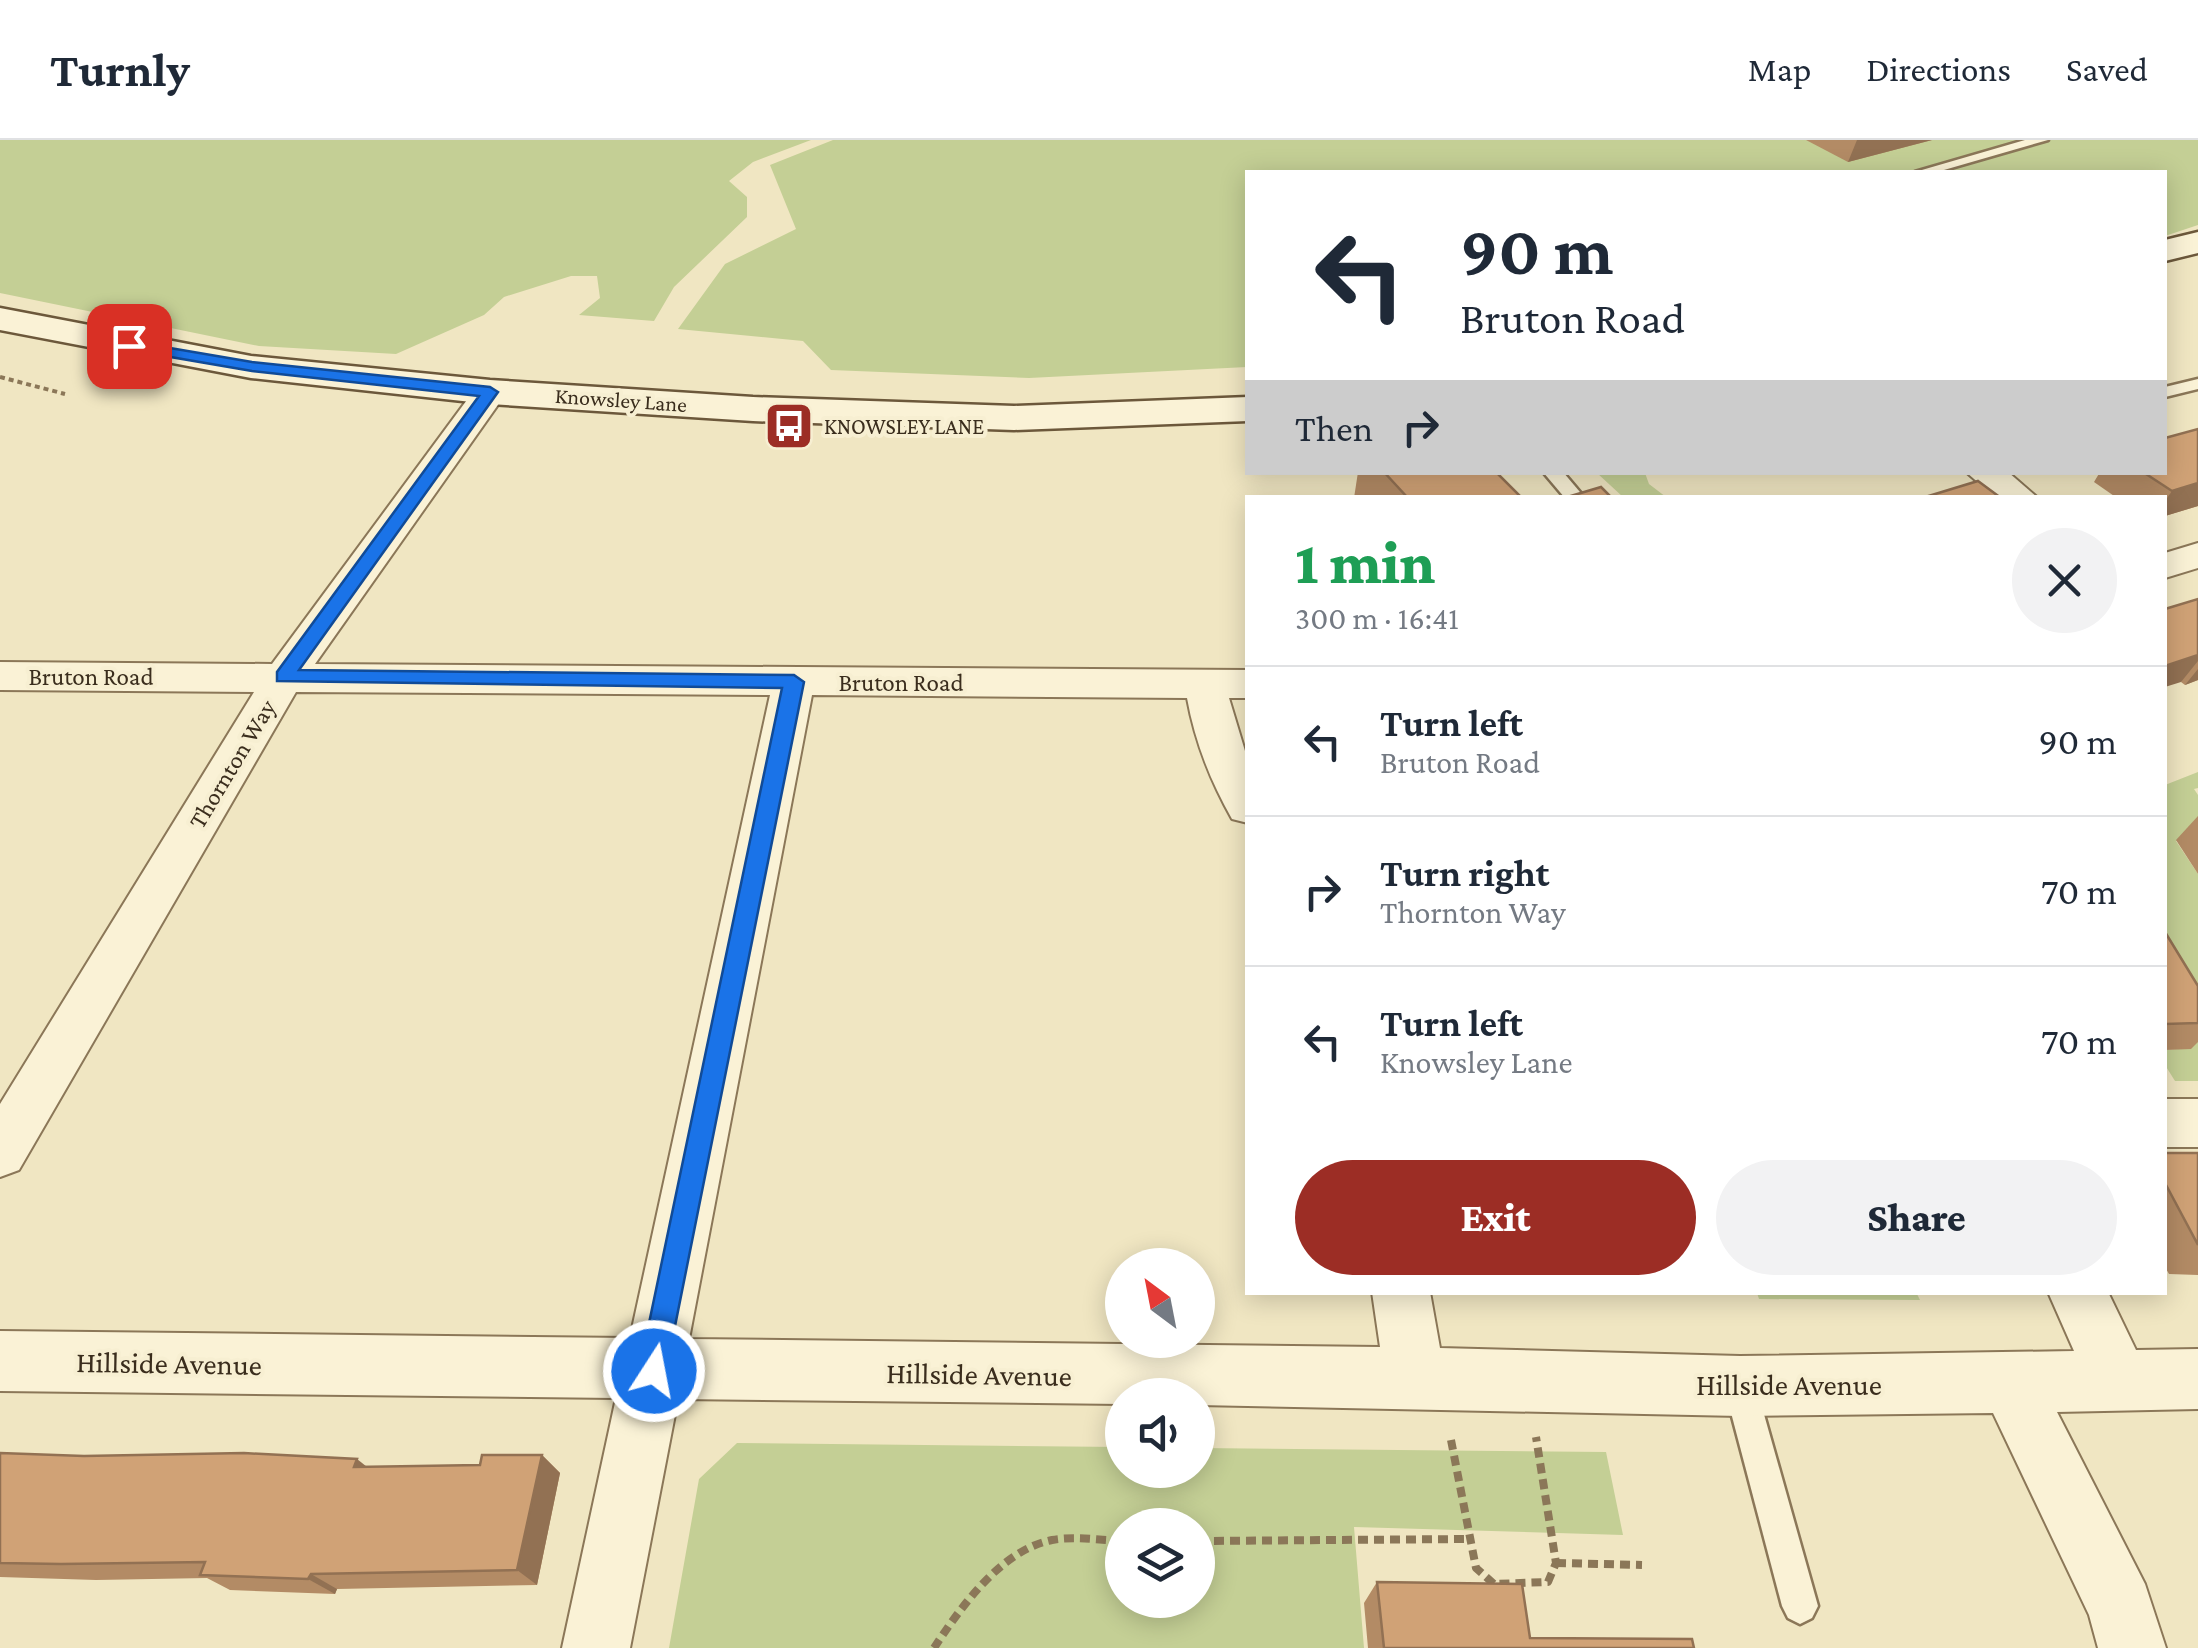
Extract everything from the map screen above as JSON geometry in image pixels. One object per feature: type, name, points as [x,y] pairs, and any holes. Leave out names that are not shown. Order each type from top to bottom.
[{"type":"main road","points":[[2167,250],[2198,242]]},
{"type":"main road","name":"Knowsley Lane","points":[[0,319],[252,367],[490,392],[753,409],[1014,418],[1245,410]]},
{"type":"street","name":"Thornton Way","points":[[0,1154],[284,676],[490,392]]},
{"type":"street","points":[[1988,475],[2016,495]]},
{"type":"street","points":[[2167,565],[2198,555]]},
{"type":"street","name":"Bruton Road","points":[[7,676],[1226,684]]},
{"type":"street","points":[[596,1648],[794,682]]},
{"type":"street","points":[[1226,684],[1212,727],[1228,775],[1245,802]]},
{"type":"street","points":[[2167,1124],[2198,1124]]},
{"type":"street","points":[[1402,1295],[1427,1379]]},
{"type":"street","points":[[2079,1295],[2118,1377]]},
{"type":"street","name":"Hillside Avenue","points":[[0,1360],[654,1371],[1526,1378],[1740,1386],[2198,1378]]},
{"type":"street","points":[[2010,1382],[2122,1608],[2132,1648]]},
{"type":"lane","points":[[1929,170],[2041,140]]},
{"type":"lane","points":[[2167,392],[2198,384]]},
{"type":"lane","points":[[1555,475],[1573,495]]},
{"type":"lane","points":[[1740,1386],[1800,1606]]},
{"type":"path","points":[[0,376],[65,394]]},
{"type":"path","points":[[1427,1379],[1476,1568],[1494,1584],[1548,1582],[1556,1562],[1526,1378]]},
{"type":"path","points":[[1215,1541],[1470,1539]]},
{"type":"path","points":[[934,1648],[956,1611],[1000,1569],[1045,1542],[1105,1541]]},
{"type":"path","points":[[1556,1562],[1642,1564]]},
{"type":"green space","points":[[0,140],[811,140],[753,162],[729,181],[747,197],[747,217],[674,287],[654,321],[579,315],[600,298],[597,276],[571,276],[504,297],[484,315],[396,354],[259,346],[0,293]]},
{"type":"green space","points":[[833,140],[2198,140],[2198,225],[2167,235],[2167,170],[1245,170],[1245,367],[1029,378],[831,370],[803,341],[678,329],[725,264],[796,229],[770,165]]},
{"type":"green space","points":[[1599,475],[1646,475],[1649,484],[1663,495],[1621,495]]},
{"type":"green space","points":[[2198,772],[2198,788],[2194,789],[2198,795],[2198,840],[2176,841],[2198,874],[2198,1081],[2175,1081],[2167,1068],[2167,1050],[2191,1048],[2167,1010],[2167,784]]},
{"type":"green space","points":[[1758,1295],[1918,1295],[1920,1300],[1759,1299]]},
{"type":"green space","points":[[737,1443],[1105,1447],[1105,1488],[1215,1488],[1215,1448],[1606,1452],[1623,1535],[1354,1527],[1364,1648],[669,1648],[699,1479]]},
{"type":"building","points":[[2198,429],[2198,483],[2172,491],[2148,475],[2167,475],[2167,437]]},
{"type":"building","points":[[1387,475],[1499,475],[1519,495],[1405,495]]},
{"type":"building","points":[[1978,481],[1997,495],[1932,495]]},
{"type":"building","points":[[1601,487],[1609,495],[1574,495]]},
{"type":"building","points":[[2198,599],[2198,655],[2167,665],[2167,608]]},
{"type":"building","points":[[2167,935],[2198,986],[2198,1023],[2167,1024]]},
{"type":"building","points":[[2167,1153],[2198,1153],[2198,1245],[2167,1187]]},
{"type":"building","points":[[0,1453],[244,1453],[357,1459],[354,1467],[480,1465],[482,1455],[542,1455],[517,1570],[311,1574],[308,1579],[200,1575],[205,1562],[0,1563]]},
{"type":"building","points":[[1377,1582],[1522,1584],[1530,1638],[1692,1639],[1694,1648],[1384,1648]]},
{"type":"place","name":"KNOWSLEY LANE","points":[[789,426]]},
{"type":"route","points":[[129,346],[252,367],[490,392],[284,676],[794,682],[654,1371]]}]
